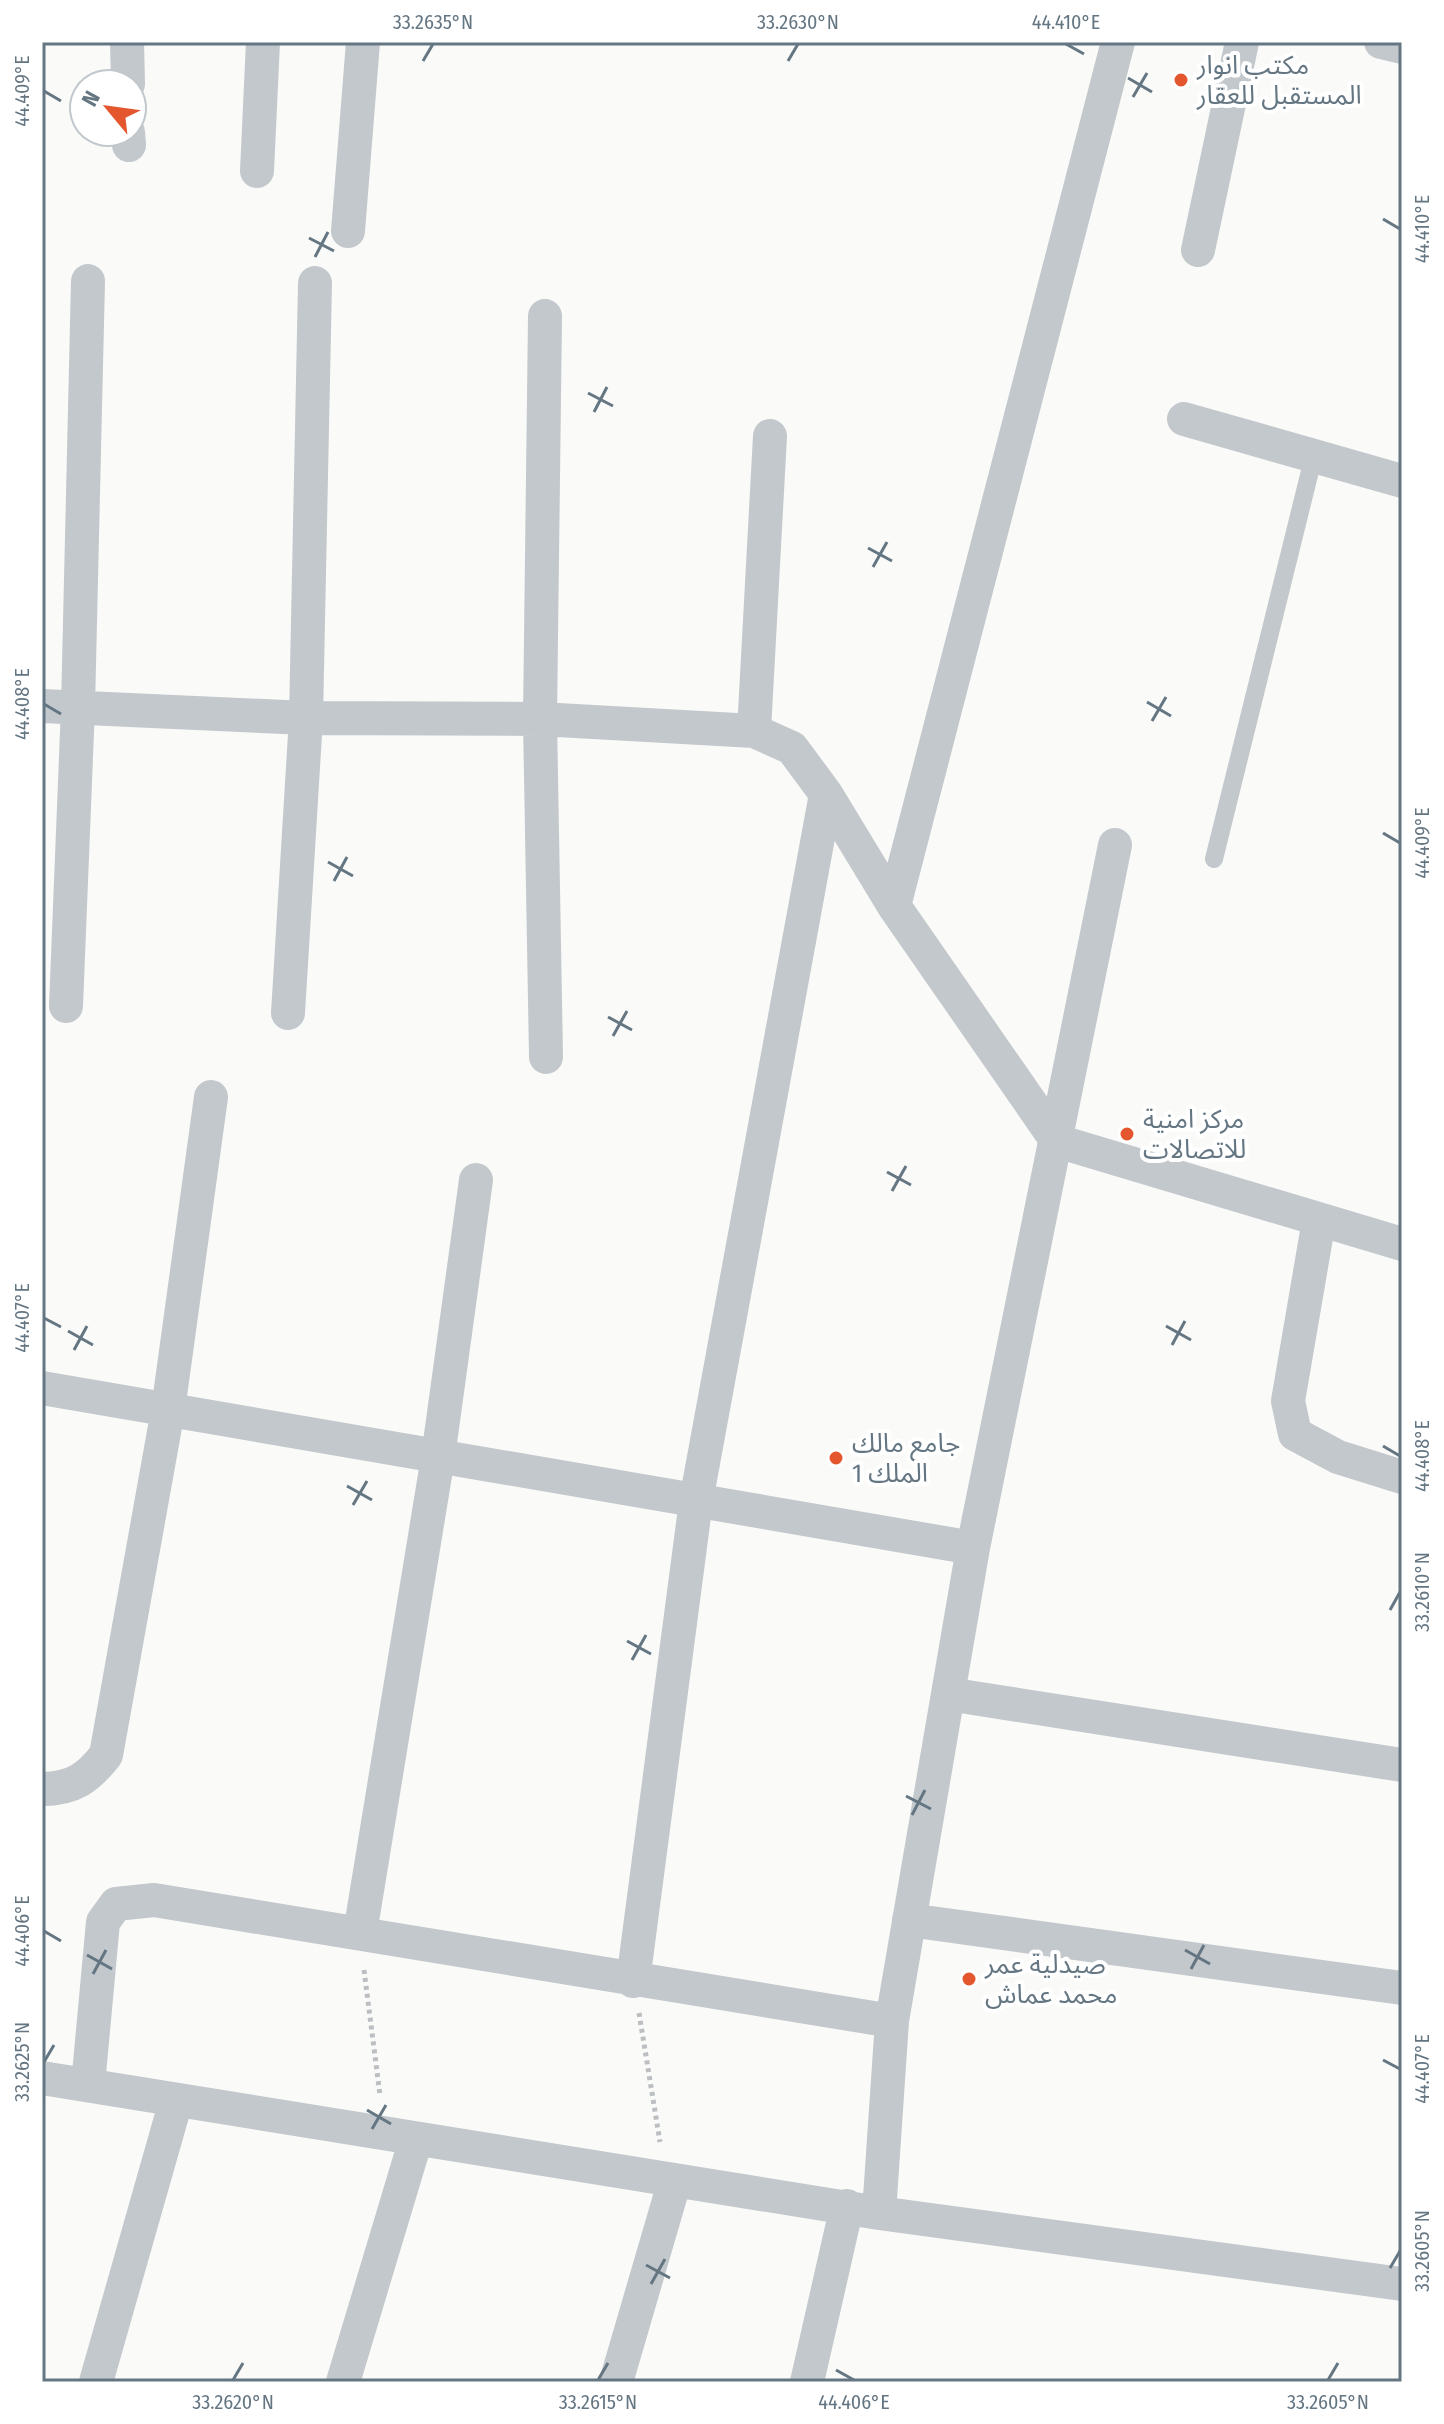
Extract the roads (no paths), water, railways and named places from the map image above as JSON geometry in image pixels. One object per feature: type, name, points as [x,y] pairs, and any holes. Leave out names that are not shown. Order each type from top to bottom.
[{"type":"street","points":[[127,42],[128,68]]},
{"type":"street","points":[[257,171],[263,42]]},
{"type":"street","points":[[348,231],[363,42]]},
{"type":"street","points":[[894,906],[1118,42]]},
{"type":"street","points":[[1198,250],[1242,42]]},
{"type":"street","points":[[1381,42],[1402,47]]},
{"type":"street","points":[[66,1006],[78,707],[88,281]]},
{"type":"street","points":[[288,1013],[306,718],[315,283]]},
{"type":"street","points":[[545,316],[540,719],[546,1057]]},
{"type":"street","points":[[1184,419],[1402,481]]},
{"type":"street","points":[[754,731],[770,436]]},
{"type":"street","points":[[42,706],[306,718],[540,719],[754,731],[792,748],[826,794],[894,906],[1057,1141],[1402,1244]]},
{"type":"street","points":[[633,1981],[696,1501],[826,794]]},
{"type":"street","points":[[807,2382],[863,2209],[973,1548],[1115,845]]},
{"type":"street","points":[[42,1789],[60,1789],[87,1779],[106,1755],[168,1410],[211,1097]]},
{"type":"street","points":[[360,1933],[438,1457],[476,1180]]},
{"type":"street","points":[[1319,1220],[1288,1401],[1295,1434],[1338,1457],[1402,1477]]},
{"type":"street","points":[[42,1388],[973,1548]]},
{"type":"street","points":[[948,1694],[1402,1765]]},
{"type":"street","points":[[88,2085],[103,1922],[116,1904],[154,1900],[633,1981],[892,2021]]},
{"type":"street","points":[[909,1920],[1402,1988]]},
{"type":"street","points":[[42,2078],[863,2209],[1402,2284]]},
{"type":"street","points":[[96,2382],[176,2101]]},
{"type":"street","points":[[343,2382],[400,2136]]},
{"type":"street","points":[[616,2382],[670,2179]]},
{"type":"lane","points":[[1214,859],[1314,455]]},
{"type":"place","name":"مكتب انوار المستقبل للعقار","points":[[1181,80]]},
{"type":"place","name":"مركز امنية للاتصالات","points":[[1127,1134]]},
{"type":"place","name":"جامع مالك الملك 1","points":[[836,1458]]},
{"type":"place","name":"صيدلية عمر محمد عماش","points":[[969,1979]]}]
